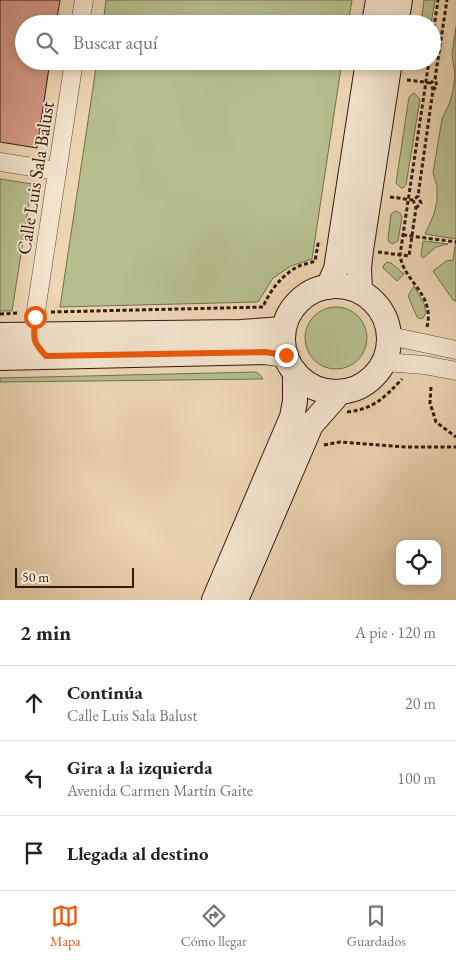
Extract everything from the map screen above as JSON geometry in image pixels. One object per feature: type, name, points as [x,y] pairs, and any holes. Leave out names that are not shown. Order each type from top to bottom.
[{"type":"main road","points":[[376,15],[378,0]]},
{"type":"main road","points":[[398,15],[400,0]]},
{"type":"main road","points":[[328,287],[336,269],[367,70]]},
{"type":"main road","points":[[360,292],[359,268],[361,250],[389,70]]},
{"type":"main road","points":[[214,600],[292,417],[295,401],[290,364],[283,342],[284,329],[289,314],[299,301],[312,292],[328,287],[344,286],[368,296],[381,310],[386,319],[390,336],[385,362],[371,380],[351,390],[342,402],[311,425],[236,600]]},
{"type":"main road","points":[[0,335],[230,332],[284,329]]},
{"type":"main road","points":[[0,358],[265,352],[290,364],[304,381],[342,402]]},
{"type":"street","points":[[82,15],[84,0]]},
{"type":"street","name":"Calle Luis Sala Balust","points":[[34,335],[73,70]]},
{"type":"street","points":[[0,162],[57,171]]},
{"type":"street","points":[[34,335],[36,346],[46,356]]},
{"type":"street","points":[[390,336],[456,350]]},
{"type":"street","points":[[385,362],[424,365],[456,371]]},
{"type":"path","points":[[436,15],[438,0]]},
{"type":"path","points":[[441,40],[447,0]]},
{"type":"path","points":[[426,332],[428,310],[422,295],[401,265],[400,255],[429,70]]},
{"type":"path","points":[[416,208],[422,203],[418,196],[433,90],[437,86],[435,79],[436,70]]},
{"type":"path","points":[[408,80],[428,83],[435,79]]},
{"type":"path","points":[[428,83],[433,90]]},
{"type":"path","points":[[390,197],[413,200],[418,196]]},
{"type":"path","points":[[375,252],[409,256],[416,208],[413,200]]},
{"type":"path","points":[[403,235],[456,242]]},
{"type":"path","points":[[44,313],[263,307],[267,297],[281,279],[299,266],[315,261],[318,244],[324,244]]},
{"type":"path","points":[[0,314],[21,313]]},
{"type":"path","points":[[342,402],[357,411],[370,406],[386,396],[405,376]]},
{"type":"path","points":[[431,387],[430,403],[436,422],[456,437]]},
{"type":"path","points":[[322,445],[340,442],[406,447],[456,447]]},
{"type":"green space","points":[[106,0],[352,0],[350,15],[104,15]]},
{"type":"green space","points":[[424,0],[435,0],[432,15],[422,15]]},
{"type":"green space","points":[[456,27],[456,239],[425,234],[434,214],[437,201],[437,186],[433,173],[442,119],[453,90],[455,75],[452,54]]},
{"type":"green space","points":[[96,70],[341,70],[312,259],[291,266],[273,278],[258,302],[60,307]]},
{"type":"green space","points":[[414,93],[420,99],[406,185],[401,188],[396,183],[409,97]]},
{"type":"green space","points":[[0,179],[32,184],[12,311],[0,311]]},
{"type":"green space","points":[[397,211],[402,217],[398,241],[393,244],[388,239],[391,214]]},
{"type":"green space","points":[[456,240],[456,301],[453,300],[433,271],[446,261],[453,260]]},
{"type":"green space","points":[[423,241],[448,244],[436,247],[423,258],[421,256]]},
{"type":"green space","points":[[387,262],[404,274],[397,281],[383,268]]},
{"type":"green space","points":[[414,286],[424,304],[426,313],[420,319],[417,317],[408,296]]},
{"type":"green space","points":[[330,307],[342,307],[358,316],[365,326],[367,338],[365,350],[358,360],[342,369],[330,369],[319,364],[310,355],[305,344],[305,332],[310,321],[319,312]]},
{"type":"green space","points":[[256,372],[263,379],[0,382],[0,378]]},
{"type":"building","points":[[0,0],[60,0],[58,15],[15,15],[15,70],[49,70],[37,148],[0,142]]},
{"type":"route","points":[[35,317],[34,335],[36,346],[46,356],[265,352],[286,355]]}]
